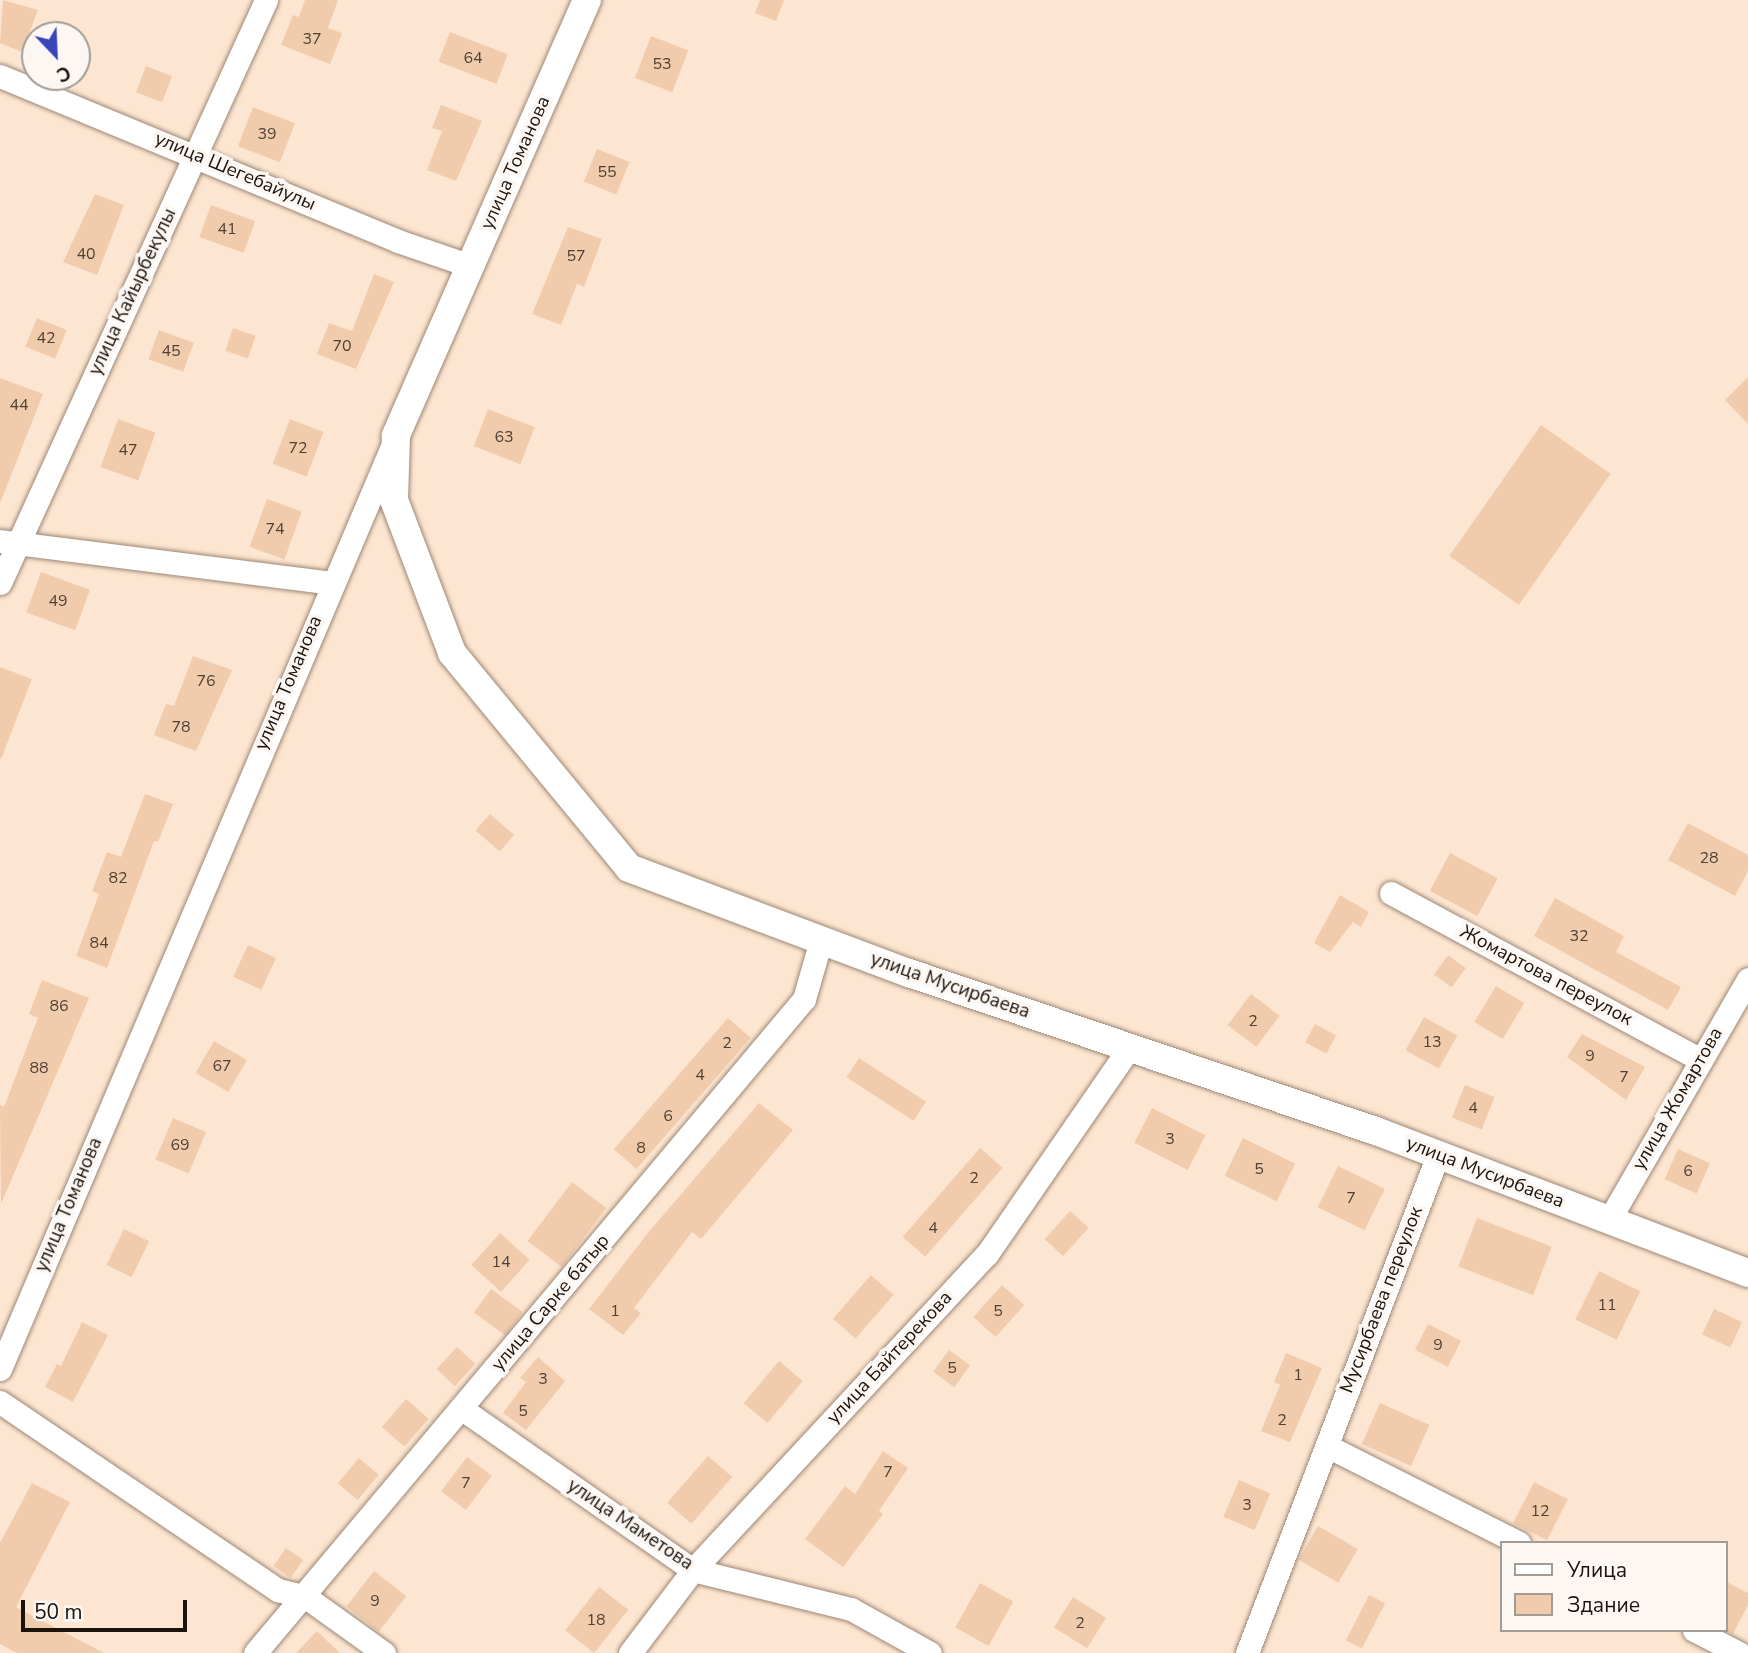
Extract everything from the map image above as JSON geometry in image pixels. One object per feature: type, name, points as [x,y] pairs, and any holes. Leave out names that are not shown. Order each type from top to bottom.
[{"type":"street","name":"улица Кайырбекулы","points":[[0,583],[9,542],[195,155],[266,0]]},
{"type":"street","name":"улица Томанова","points":[[0,1369],[332,583],[587,0]]},
{"type":"street","name":"улица Шегебайулы","points":[[0,76],[398,241],[471,266]]},
{"type":"street","name":"улица Мусирбаева","points":[[396,436],[394,500],[452,653],[629,868],[821,940],[1438,1155],[1748,1273]]},
{"type":"street","points":[[9,542],[332,583]]},
{"type":"street","name":"Жомартова переулок","points":[[1391,893],[1701,1060]]},
{"type":"street","name":"улица Сарке батыр","points":[[255,1653],[306,1597],[804,999],[821,940]]},
{"type":"street","name":"улица Жомартова","points":[[1609,1220],[1746,985]]},
{"type":"street","name":"улица Байтерекова","points":[[631,1653],[693,1570],[986,1254],[1130,1047]]},
{"type":"street","name":"Мусирбаева переулок","points":[[1247,1653],[1438,1155]]},
{"type":"street","points":[[0,1402],[278,1590],[306,1597],[384,1653]]},
{"type":"street","name":"улица Маметова","points":[[462,1409],[693,1570],[850,1609],[930,1653]]},
{"type":"street","points":[[1326,1446],[1516,1541]]},
{"type":"street","points":[[1698,1632],[1739,1653]]},
{"type":"building","points":[[3,0],[38,10],[34,21],[21,21],[21,52],[0,43]]},
{"type":"building","points":[[305,0],[338,0],[328,28],[342,33],[330,64],[281,45],[293,15],[299,17]]},
{"type":"building","points":[[760,0],[784,0],[776,21],[755,13]]},
{"type":"building","points":[[450,32],[508,54],[496,84],[439,62]]},
{"type":"building","points":[[651,36],[688,50],[672,92],[635,78]]},
{"type":"building","points":[[146,66],[172,76],[162,102],[136,92]]},
{"type":"building","points":[[441,105],[482,121],[456,181],[427,170],[442,131],[432,128]]},
{"type":"building","points":[[253,107],[295,123],[280,162],[238,146]]},
{"type":"building","points":[[597,149],[629,162],[616,195],[584,181]]},
{"type":"building","points":[[95,194],[124,205],[97,275],[63,262]]},
{"type":"building","points":[[211,205],[255,221],[244,253],[199,237]]},
{"type":"building","points":[[568,227],[602,239],[584,287],[577,284],[561,325],[532,314]]},
{"type":"building","points":[[374,274],[394,282],[356,369],[317,354],[329,323],[352,331]]},
{"type":"building","points":[[37,318],[67,330],[55,359],[25,347]]},
{"type":"building","points":[[233,328],[256,336],[248,359],[225,351]]},
{"type":"building","points":[[159,330],[194,343],[183,372],[148,359]]},
{"type":"building","points":[[1748,377],[1748,424],[1725,400]]},
{"type":"building","points":[[0,378],[43,394],[1,501],[0,501]]},
{"type":"building","points":[[488,409],[535,427],[520,464],[474,446]]},
{"type":"building","points":[[118,419],[156,433],[138,481],[101,467]]},
{"type":"building","points":[[290,419],[324,432],[306,477],[273,464]]},
{"type":"building","points":[[1541,425],[1611,474],[1519,605],[1449,556]]},
{"type":"building","points":[[267,499],[302,512],[284,560],[250,547]]},
{"type":"building","points":[[41,572],[90,590],[75,630],[26,612]]},
{"type":"building","points":[[193,656],[232,670],[196,751],[154,735],[166,704],[174,706]]},
{"type":"building","points":[[0,667],[32,679],[1,759],[0,758]]},
{"type":"building","points":[[145,794],[173,804],[158,842],[154,841],[107,968],[76,956],[99,894],[92,891],[107,852],[121,857]]},
{"type":"building","points":[[490,814],[514,835],[500,852],[476,831]]},
{"type":"building","points":[[1688,823],[1748,855],[1748,871],[1735,896],[1668,860]]},
{"type":"building","points":[[1450,853],[1498,878],[1477,916],[1430,891]]},
{"type":"building","points":[[1340,895],[1369,912],[1361,927],[1353,922],[1330,952],[1314,943]]},
{"type":"building","points":[[1555,898],[1624,936],[1616,952],[1681,987],[1668,1010],[1534,936]]},
{"type":"building","points":[[248,945],[276,958],[261,990],[233,977]]},
{"type":"building","points":[[1448,955],[1466,968],[1452,987],[1434,974]]},
{"type":"building","points":[[42,980],[89,998],[1,1204],[0,1105],[4,1107],[38,1018],[29,1014]]},
{"type":"building","points":[[1496,986],[1524,1003],[1503,1039],[1474,1022]]},
{"type":"building","points":[[1251,994],[1280,1016],[1256,1047],[1228,1025]]},
{"type":"building","points":[[1424,1017],[1457,1035],[1439,1069],[1406,1050]]},
{"type":"building","points":[[728,1018],[751,1038],[636,1169],[614,1149]]},
{"type":"building","points":[[1315,1024],[1336,1035],[1326,1054],[1305,1043]]},
{"type":"building","points":[[1582,1034],[1645,1067],[1626,1100],[1567,1057]]},
{"type":"building","points":[[214,1041],[247,1060],[228,1092],[196,1073]]},
{"type":"building","points":[[859,1058],[926,1102],[914,1121],[846,1077]]},
{"type":"building","points":[[1465,1085],[1495,1097],[1482,1129],[1452,1117]]},
{"type":"building","points":[[759,1103],[793,1130],[701,1239],[692,1232],[634,1308],[641,1313],[623,1335],[589,1309],[647,1234]]},
{"type":"building","points":[[1152,1108],[1205,1135],[1188,1170],[1134,1143]]},
{"type":"building","points":[[173,1118],[206,1132],[189,1173],[155,1159]]},
{"type":"building","points":[[1243,1138],[1295,1163],[1277,1201],[1225,1176]]},
{"type":"building","points":[[980,1148],[1003,1168],[925,1257],[903,1237]]},
{"type":"building","points":[[1678,1149],[1710,1163],[1697,1193],[1665,1179]]},
{"type":"building","points":[[1338,1166],[1385,1189],[1365,1230],[1318,1207]]},
{"type":"building","points":[[572,1182],[606,1208],[562,1267],[527,1241]]},
{"type":"building","points":[[1070,1211],[1089,1228],[1063,1256],[1045,1239]]},
{"type":"building","points":[[1477,1218],[1552,1247],[1533,1295],[1458,1267]]},
{"type":"building","points":[[124,1229],[149,1241],[132,1277],[106,1265]]},
{"type":"building","points":[[500,1233],[530,1260],[501,1292],[471,1265]]},
{"type":"building","points":[[1599,1271],[1640,1291],[1617,1340],[1575,1320]]},
{"type":"building","points":[[871,1275],[894,1295],[856,1338],[833,1319]]},
{"type":"building","points":[[1002,1285],[1024,1305],[996,1337],[973,1317]]},
{"type":"building","points":[[491,1289],[523,1312],[506,1335],[474,1312]]},
{"type":"building","points":[[1714,1309],[1742,1322],[1730,1347],[1702,1334]]},
{"type":"building","points":[[82,1322],[108,1335],[73,1402],[45,1387],[57,1364],[61,1366]]},
{"type":"building","points":[[1428,1324],[1461,1341],[1448,1367],[1415,1350]]},
{"type":"building","points":[[457,1347],[475,1364],[455,1386],[437,1369]]},
{"type":"building","points":[[949,1350],[970,1365],[954,1387],[933,1372]]},
{"type":"building","points":[[1286,1353],[1322,1368],[1290,1442],[1261,1431],[1280,1385],[1274,1382]]},
{"type":"building","points":[[538,1357],[565,1381],[526,1430],[503,1413],[526,1382],[520,1378]]},
{"type":"building","points":[[779,1361],[803,1381],[767,1423],[744,1403]]},
{"type":"building","points":[[406,1399],[429,1419],[404,1447],[382,1427]]},
{"type":"building","points":[[1380,1403],[1429,1425],[1411,1466],[1362,1444]]},
{"type":"building","points":[[883,1451],[908,1468],[879,1511],[883,1514],[843,1567],[805,1539],[845,1486],[855,1494]]},
{"type":"building","points":[[708,1456],[732,1477],[691,1524],[667,1503]]},
{"type":"building","points":[[467,1457],[492,1476],[466,1510],[441,1491]]},
{"type":"building","points":[[359,1458],[379,1475],[358,1500],[338,1483]]},
{"type":"building","points":[[1239,1480],[1270,1493],[1255,1530],[1223,1517]]},
{"type":"building","points":[[1534,1482],[1568,1499],[1547,1540],[1513,1523]]},
{"type":"building","points":[[32,1483],[70,1502],[16,1607],[104,1653],[17,1653],[0,1644],[0,1543]]},
{"type":"building","points":[[1318,1526],[1358,1549],[1338,1583],[1298,1560]]},
{"type":"building","points":[[286,1548],[303,1560],[291,1578],[273,1566]]},
{"type":"building","points":[[374,1571],[406,1596],[379,1632],[346,1606]]},
{"type":"building","points":[[1727,1582],[1748,1593],[1748,1605],[1733,1634],[1727,1631]]},
{"type":"building","points":[[980,1583],[1013,1601],[989,1646],[955,1628]]},
{"type":"building","points":[[599,1587],[628,1610],[594,1653],[565,1630]]},
{"type":"building","points":[[1369,1595],[1385,1603],[1362,1649],[1346,1640]]},
{"type":"building","points":[[1073,1597],[1106,1618],[1087,1648],[1054,1628]]},
{"type":"building","points":[[317,1631],[340,1653],[296,1653]]}]
